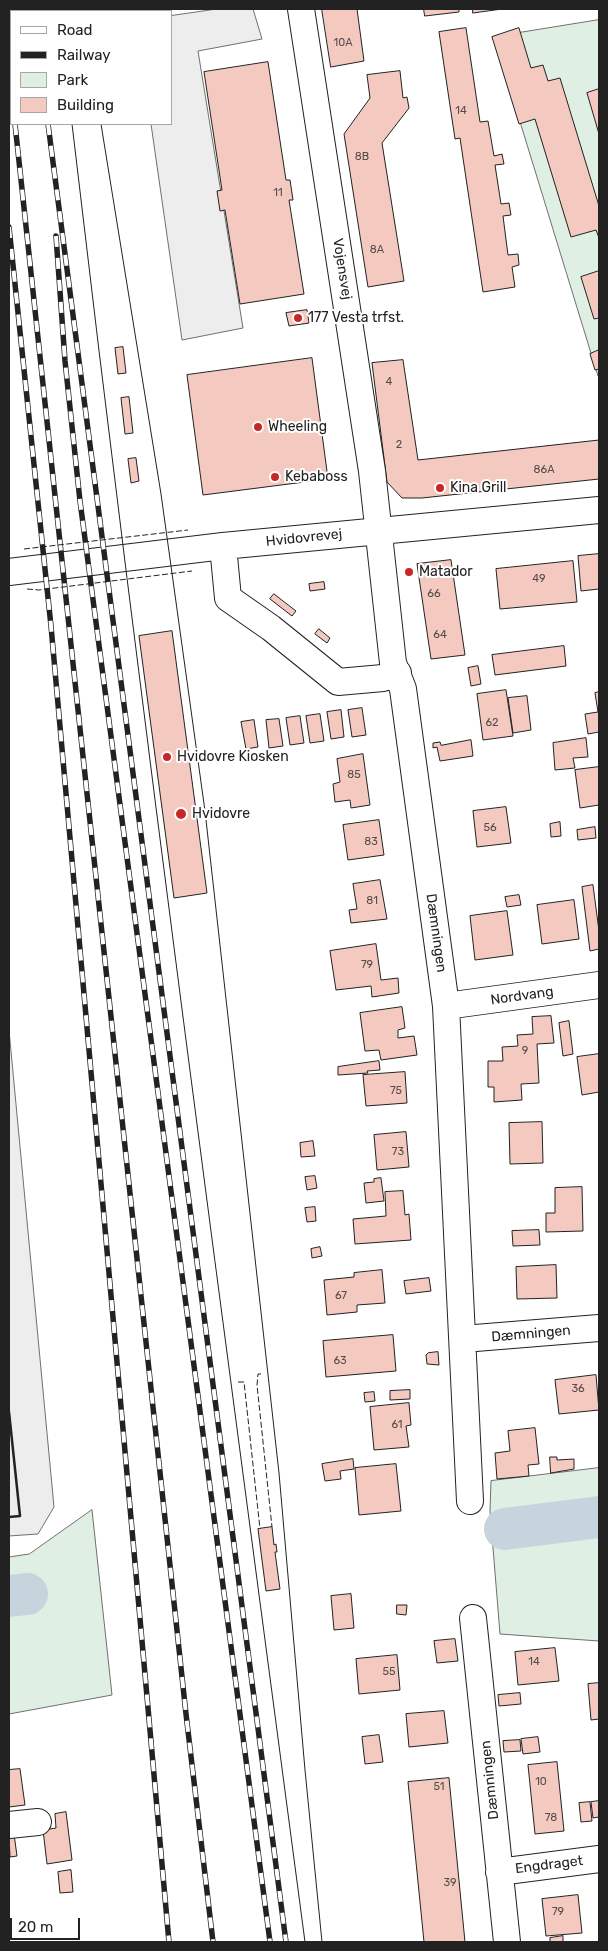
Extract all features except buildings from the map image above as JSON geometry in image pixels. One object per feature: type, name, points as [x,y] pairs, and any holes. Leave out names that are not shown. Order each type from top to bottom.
[{"type":"street","name":"Vojensvej","points":[[301,9],[352,330],[375,491],[378,530]]},
{"type":"street","name":"Hvidovrevej","points":[[9,572],[223,546],[599,510]]},
{"type":"street","name":"Dæmningen","points":[[378,530],[393,663],[403,689],[446,1006],[470,1501]]},
{"type":"street","points":[[223,546],[228,598],[271,628],[338,682],[383,678],[398,673]]},
{"type":"street","name":"Nordvang","points":[[446,1006],[599,985]]},
{"type":"street","name":"Dæmningen","points":[[463,1339],[599,1328]]},
{"type":"street","name":"Dæmningen","points":[[473,1618],[507,1942]]},
{"type":"street","points":[[9,1825],[38,1822]]},
{"type":"street","name":"Engdraget","points":[[499,1872],[599,1859]]},
{"type":"green space","points":[[599,20],[599,376],[598,376],[494,37]]},
{"type":"green space","points":[[599,1468],[599,1641],[500,1634],[490,1511],[491,1481]]},
{"type":"green space","points":[[92,1510],[112,1695],[9,1714],[9,1557],[29,1554]]},
{"type":"shaded area","points":[[217,9],[253,9],[262,39],[198,51],[243,328],[182,340],[151,125],[172,125],[172,16]]},
{"type":"shaded area","points":[[9,1030],[54,1507],[38,1534],[9,1536]]},
{"type":"waterway","points":[[505,1529],[599,1517]]},
{"type":"waterway","points":[[9,1596],[27,1594]]},
{"type":"tram line","points":[[72,125],[156,806],[305,1942]]},
{"type":"tram line","points":[[101,125],[161,494],[205,811],[279,1473],[322,1942]]},
{"type":"railway","points":[[9,68],[10,80]]},
{"type":"railway","points":[[15,125],[186,1714],[213,1942]]},
{"type":"railway","points":[[48,125],[286,1942]]},
{"type":"railway","points":[[9,227],[51,626],[169,1942]]},
{"type":"railway","points":[[56,236],[65,361],[80,501],[270,1942]]},
{"type":"fence","points":[[24,549],[188,530]]},
{"type":"fence","points":[[27,589],[39,590],[192,571]]},
{"type":"fence","points":[[261,1374],[258,1374],[257,1385],[272,1527]]},
{"type":"fence","points":[[238,1382],[244,1382],[260,1529]]},
{"type":"wall","points":[[9,1412],[20,1516],[9,1517]]},
{"type":"place","name":"177 Vesta trfst.","points":[[298,318]]},
{"type":"place","name":"Wheeling","points":[[258,427]]},
{"type":"place","name":"Kebaboss","points":[[275,477]]},
{"type":"place","name":"Kina Grill","points":[[440,488]]},
{"type":"place","name":"Matador","points":[[409,572]]},
{"type":"place","name":"Hvidovre Kiosken","points":[[167,757]]},
{"type":"place","name":"Hvidovre","points":[[181,814]]}]
